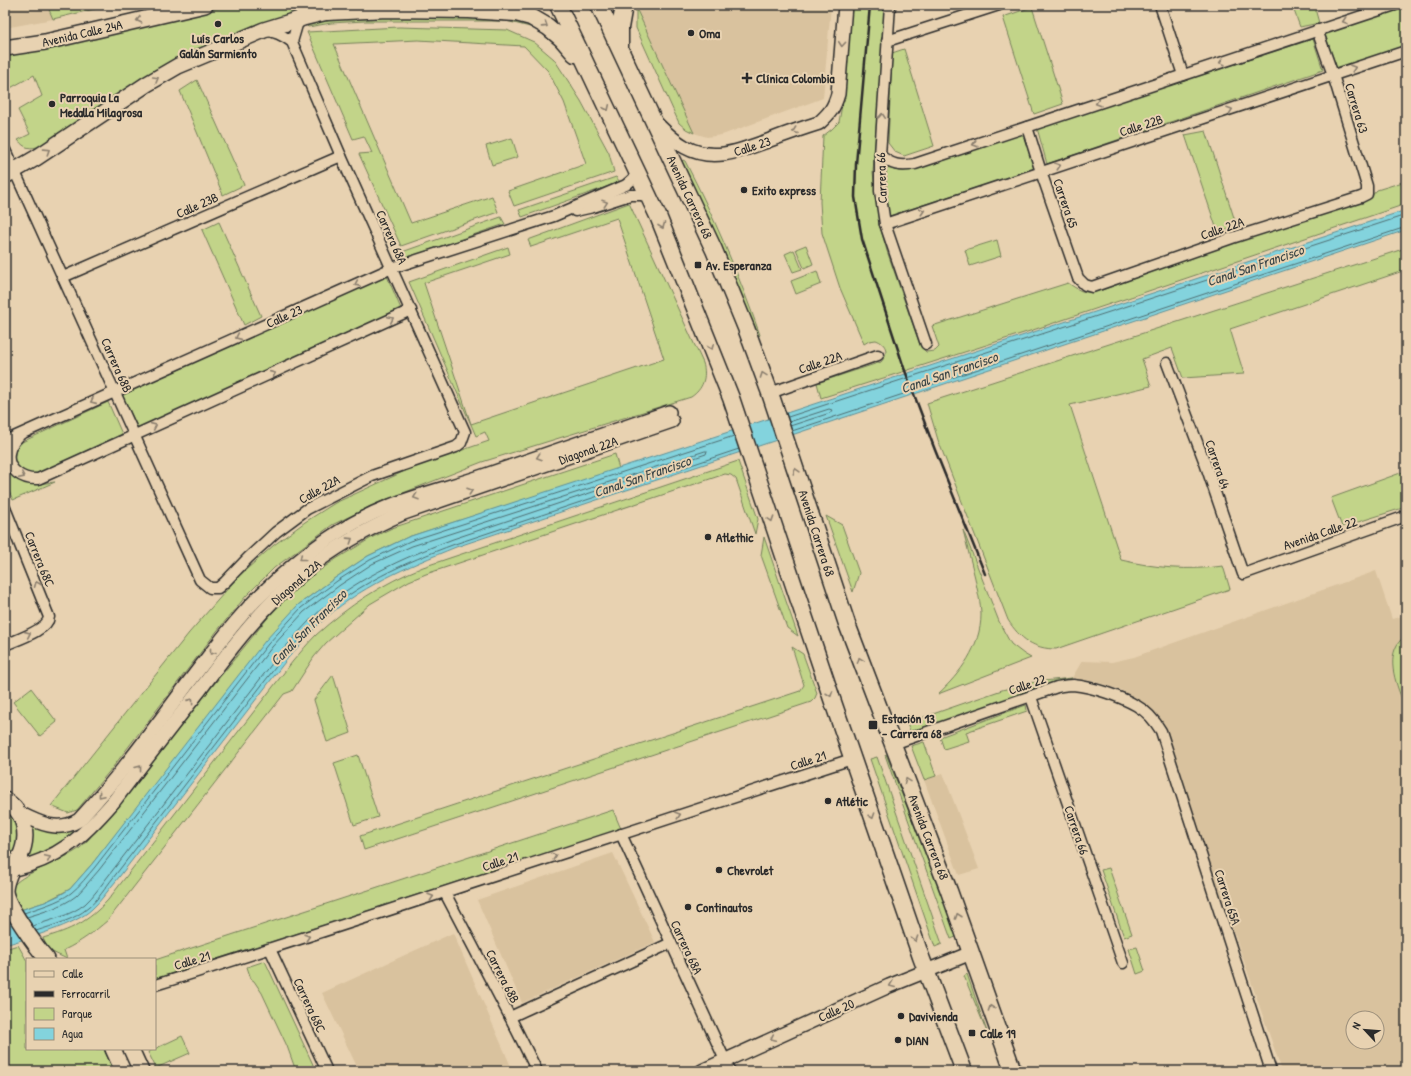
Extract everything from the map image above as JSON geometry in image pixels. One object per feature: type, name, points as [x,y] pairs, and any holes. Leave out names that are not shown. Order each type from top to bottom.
[{"type":"main road","name":"Avenida Calle 24A","points":[[5,48],[45,42],[205,5]]},
{"type":"main road","points":[[10,173],[36,158],[148,84],[178,66],[262,31],[303,18],[356,5]]},
{"type":"main road","points":[[558,5],[658,216],[718,365],[750,455],[852,759],[926,971],[964,1071]]},
{"type":"main road","name":"Avenida Carrera 68","points":[[599,5],[714,250],[746,328],[770,393],[847,624],[949,891],[1013,1071]]},
{"type":"main road","points":[[620,51],[620,28],[624,5]]},
{"type":"main road","points":[[327,12],[387,9],[469,10],[516,13],[538,20],[553,30],[590,73]]},
{"type":"main road","points":[[10,803],[23,823],[26,834],[21,857],[8,872],[5,889],[8,910],[29,944],[34,958]]},
{"type":"main road","points":[[29,944],[46,958]]},
{"type":"main road","points":[[113,1050],[123,1071]]},
{"type":"main road","points":[[131,1050],[141,1071]]},
{"type":"street","name":"Calle 23","points":[[655,122],[684,147],[710,155],[721,155],[738,152],[819,122],[830,114],[838,94],[845,5]]},
{"type":"street","name":"Carrera 66","points":[[890,5],[880,155],[880,191],[885,224],[926,344]]},
{"type":"street","points":[[887,41],[999,5]]},
{"type":"street","points":[[1160,5],[1183,75]]},
{"type":"street","points":[[880,155],[893,164],[905,166],[915,164],[1395,5]]},
{"type":"street","points":[[262,31],[272,31],[278,33],[292,42],[297,25],[303,18]]},
{"type":"street","name":"Carrera 63","points":[[1317,30],[1333,75],[1367,186],[1367,194]]},
{"type":"street","name":"Carrera 68A","points":[[292,42],[341,156],[465,432],[461,442]]},
{"type":"street","name":"Calle 22B","points":[[885,224],[1406,51]]},
{"type":"street","name":"Carrera 65","points":[[1027,127],[1078,278],[1085,285]]},
{"type":"street","name":"Carrera 68B","points":[[5,150],[10,173],[62,277],[200,580],[210,588]]},
{"type":"street","name":"Calle 23B","points":[[62,277],[341,156]]},
{"type":"street","name":"Calle 23","points":[[554,216],[626,185],[634,178],[637,171]]},
{"type":"street","name":"Calle 22A","points":[[1085,285],[1092,287],[1232,238],[1367,194]]},
{"type":"street","name":"Calle 23","points":[[5,441],[392,268],[554,216],[593,207],[630,195],[648,195]]},
{"type":"street","points":[[21,433],[12,443],[8,453],[9,462],[14,471],[24,478],[32,480],[38,479],[411,310]]},
{"type":"street","name":"Calle 22A","points":[[770,393],[878,355]]},
{"type":"street","name":"Carrera 64","points":[[1167,363],[1205,463],[1243,574]]},
{"type":"street","name":"Diagonal 22A","points":[[8,872],[30,866],[55,855],[79,838],[114,801],[233,646],[252,624],[285,589],[306,570],[326,555],[364,532],[404,513],[671,416],[417,496],[365,518],[324,541],[281,575],[244,613],[114,779],[79,820],[73,824],[56,827],[41,824],[10,803]]},
{"type":"street","name":"Calle 22A","points":[[210,588],[218,588],[226,582],[248,558],[276,532],[307,509],[372,476],[456,447],[461,442]]},
{"type":"street","name":"Carrera 68C","points":[[5,508],[49,614],[49,621],[43,628],[5,645]]},
{"type":"street","name":"Avenida Calle 22","points":[[1243,574],[1406,516]]},
{"type":"street","name":"Calle 22","points":[[893,744],[1058,687],[1071,685],[1094,689],[1138,706],[1153,719],[1161,731]]},
{"type":"street","name":"Carrera 66","points":[[1031,697],[1123,963]]},
{"type":"street","name":"Carrera 65A","points":[[1161,731],[1271,1071]]},
{"type":"street","name":"Calle 21","points":[[156,985],[445,893],[620,834],[852,759]]},
{"type":"street","name":"Carrera 68A","points":[[620,834],[728,1066]]},
{"type":"street","name":"Carrera 68B","points":[[445,893],[537,1071]]},
{"type":"street","points":[[510,1017],[671,943]]},
{"type":"street","name":"Carrera 68C","points":[[270,949],[326,1071]]},
{"type":"street","name":"Calle 20","points":[[702,1071],[728,1066],[889,986],[971,953]]},
{"type":"shaded area","points":[[5,5],[47,5],[53,19],[5,28]]},
{"type":"shaded area","name":"Clínica Colombia","points":[[637,5],[831,5],[823,98],[722,135],[707,137],[694,133],[636,8]]},
{"type":"shaded area","points":[[1376,571],[1392,619],[1406,615],[1406,1068],[1396,1071],[1282,1071],[1163,728],[1139,702],[1121,690],[1095,682],[1072,678],[1082,661],[1112,662],[1134,657]]},
{"type":"shaded area","points":[[943,773],[979,869],[959,875],[924,780]]},
{"type":"shaded area","points":[[613,853],[655,942],[522,1003],[477,900]]},
{"type":"shaded area","points":[[453,933],[513,1071],[359,1071],[322,993]]},
{"type":"green space","points":[[47,5],[111,5],[53,19]]},
{"type":"green space","points":[[230,5],[320,5],[257,25],[41,146],[28,148],[18,140],[30,134],[18,110],[42,96],[34,75],[5,91],[5,56],[44,49]]},
{"type":"green space","points":[[852,5],[885,5],[873,172],[876,200],[879,223],[887,251],[920,345],[926,352],[935,351],[939,347],[932,326],[1068,283],[1084,292],[1102,290],[1254,235],[1369,199],[1377,190],[1406,181],[1406,204],[1030,331],[821,398],[817,383],[881,362],[884,359],[886,352],[885,346],[876,340],[869,341],[864,344],[840,288],[822,233],[820,202],[823,136],[839,122]]},
{"type":"green space","points":[[1292,5],[1314,5],[1319,23],[1300,27]]},
{"type":"green space","points":[[1032,7],[1063,104],[1034,114],[1003,17]]},
{"type":"green space","points":[[1406,7],[1406,46],[1337,69],[1325,34]]},
{"type":"green space","points":[[636,8],[694,133],[679,123],[636,28]]},
{"type":"green space","points":[[361,14],[503,16],[536,25],[530,27],[506,21],[365,21],[331,23],[308,27],[305,24]]},
{"type":"green space","points":[[399,27],[507,30],[534,42],[554,59],[581,101],[609,153],[614,172],[514,206],[508,191],[586,164],[564,102],[548,71],[524,46],[418,40],[334,44],[411,223],[492,196],[498,212],[401,246],[359,154],[372,153],[364,136],[353,139],[307,32]]},
{"type":"green space","points":[[1313,39],[1323,70],[1047,164],[1037,128]]},
{"type":"green space","points":[[904,49],[934,146],[904,156],[895,152],[888,143],[892,53]]},
{"type":"green space","points":[[197,80],[244,185],[223,195],[180,91]]},
{"type":"green space","points":[[1206,131],[1237,227],[1218,233],[1185,135]]},
{"type":"green space","points":[[1023,133],[1034,169],[889,216],[884,173],[886,168],[899,171],[910,171]]},
{"type":"green space","points":[[512,138],[518,157],[492,165],[486,146]]},
{"type":"green space","points":[[682,161],[685,161],[696,182],[726,246],[744,290],[760,335],[759,336]]},
{"type":"green space","points":[[616,177],[620,182],[522,217],[519,210]]},
{"type":"green space","points":[[629,203],[703,363],[703,382],[695,394],[691,397],[482,462],[375,504],[332,525],[274,568],[246,596],[217,631],[113,767],[77,810],[68,813],[51,806],[189,633],[239,576],[274,545],[305,522],[335,503],[416,466],[489,441],[485,432],[476,436],[409,282],[508,247],[510,254],[424,283],[471,424],[664,359],[617,218],[531,247],[528,240]]},
{"type":"green space","points":[[501,217],[505,224],[406,258],[402,252]]},
{"type":"green space","points":[[219,222],[261,316],[244,325],[202,230]]},
{"type":"green space","points":[[997,240],[1001,256],[970,266],[965,250]]},
{"type":"green space","points":[[806,245],[813,264],[804,268],[796,249]]},
{"type":"green space","points":[[1406,248],[1406,270],[1230,329],[1244,374],[1183,378],[1172,348],[1142,359],[1151,386],[1070,405],[1121,560],[1172,568],[1210,568],[1223,566],[1230,589],[1056,649],[1048,649],[1034,645],[1017,633],[1008,620],[938,440],[927,403]]},
{"type":"green space","points":[[794,250],[802,269],[793,272],[785,254]]},
{"type":"green space","points":[[817,271],[821,284],[796,294],[791,281]]},
{"type":"green space","points":[[387,276],[401,309],[138,428],[122,395]]},
{"type":"green space","points":[[108,402],[122,434],[37,474],[24,471],[16,464],[15,453],[22,442]]},
{"type":"green space","points":[[615,454],[619,469],[408,537],[368,556],[298,605],[92,864],[70,889],[45,902],[20,910],[12,893],[13,887],[16,883],[31,873],[76,851],[88,840],[283,599],[300,584],[336,559],[373,537],[392,528]]},
{"type":"green space","points":[[738,461],[758,519],[755,534],[736,479],[731,475],[725,474],[426,574],[409,581],[370,604],[326,643],[314,657],[292,691],[284,694],[108,920],[76,944],[64,950],[67,958],[48,950],[43,938],[62,932],[86,920],[101,908],[108,900],[293,661],[316,635],[328,624],[366,596],[394,580],[423,567]]},
{"type":"green space","points":[[5,464],[37,484],[55,482],[13,500],[5,483]]},
{"type":"green space","points":[[1406,471],[1406,507],[1342,527],[1331,498]]},
{"type":"green space","points":[[826,516],[842,525],[859,573],[853,592]]},
{"type":"green space","points":[[963,530],[1000,624],[1011,644],[1031,658],[938,694],[954,678],[968,659],[977,638],[980,626],[980,601]]},
{"type":"green space","points":[[349,537],[230,642],[90,820],[82,828],[52,849],[23,861],[28,822],[46,831],[57,831],[77,827],[228,640],[264,599]]},
{"type":"green space","points":[[764,537],[798,636],[787,628],[761,555]]},
{"type":"green space","points":[[1406,635],[1406,710],[1397,686],[1393,669],[1393,661],[1397,645]]},
{"type":"green space","points":[[792,647],[803,654],[817,693],[811,702],[364,850],[360,836],[800,691],[804,685]]},
{"type":"green space","points":[[333,675],[351,733],[327,742],[314,700]]},
{"type":"green space","points":[[1072,678],[911,733],[907,723],[1002,690],[1034,682]]},
{"type":"green space","points":[[31,688],[57,722],[40,736],[13,702]]},
{"type":"green space","points":[[1026,705],[1027,711],[966,732],[969,741],[944,749],[940,737]]},
{"type":"green space","points":[[924,742],[936,776],[924,780],[911,746]]},
{"type":"green space","points":[[886,754],[958,936],[951,939],[885,755]]},
{"type":"green space","points":[[358,755],[378,817],[354,825],[334,763]]},
{"type":"green space","points":[[877,757],[942,944],[935,947],[870,759]]},
{"type":"green space","points":[[5,806],[18,823],[19,845],[5,868]]},
{"type":"green space","points":[[613,810],[621,829],[156,979],[156,960]]},
{"type":"green space","points":[[1109,868],[1132,934],[1124,937],[1101,870]]},
{"type":"green space","points":[[18,945],[26,959],[26,1050],[104,1050],[114,1071],[5,1071],[5,949]]},
{"type":"green space","points":[[1137,947],[1145,971],[1137,974],[1129,949]]},
{"type":"green space","points":[[265,961],[316,1071],[296,1071],[287,1046],[262,993],[251,979],[247,967]]},
{"type":"green space","points":[[967,974],[987,1032],[964,976]]},
{"type":"green space","points":[[182,1036],[190,1053],[156,1068],[148,1052],[156,1050],[156,1048]]},
{"type":"water","name":"Canal San Francisco","points":[[1406,210],[1406,230],[456,547],[401,570],[350,599],[315,628],[288,658],[116,881],[95,906],[85,915],[64,926],[5,945],[5,915],[45,902],[70,889],[92,864],[265,641],[298,605],[368,556],[408,537]]},
{"type":"railway","points":[[870,5],[856,164],[855,197],[862,239],[904,368],[985,574]]},
{"type":"place","name":"Luís Carlos Galán Sarmiento","points":[[218,24]]},
{"type":"place","name":"Oma","points":[[691,33]]},
{"type":"place","name":"Clínica Colombia","points":[[747,78]]},
{"type":"place","name":"Parroquia La Medalla Milagrosa","points":[[52,104]]},
{"type":"place","name":"Exito express","points":[[744,190]]},
{"type":"place","name":"Av. Esperanza","points":[[698,265]]},
{"type":"place","name":"Atlethic","points":[[708,537]]},
{"type":"place","name":"Estación 13 - Carrera 68","points":[[873,725]]},
{"type":"place","name":"Atlétic","points":[[828,801]]},
{"type":"place","name":"Chevrolet","points":[[719,870]]},
{"type":"place","name":"Continautos","points":[[688,907]]},
{"type":"place","name":"Davivienda","points":[[901,1016]]},
{"type":"place","name":"Calle 19","points":[[972,1033]]},
{"type":"place","name":"DIAN","points":[[898,1040]]}]
